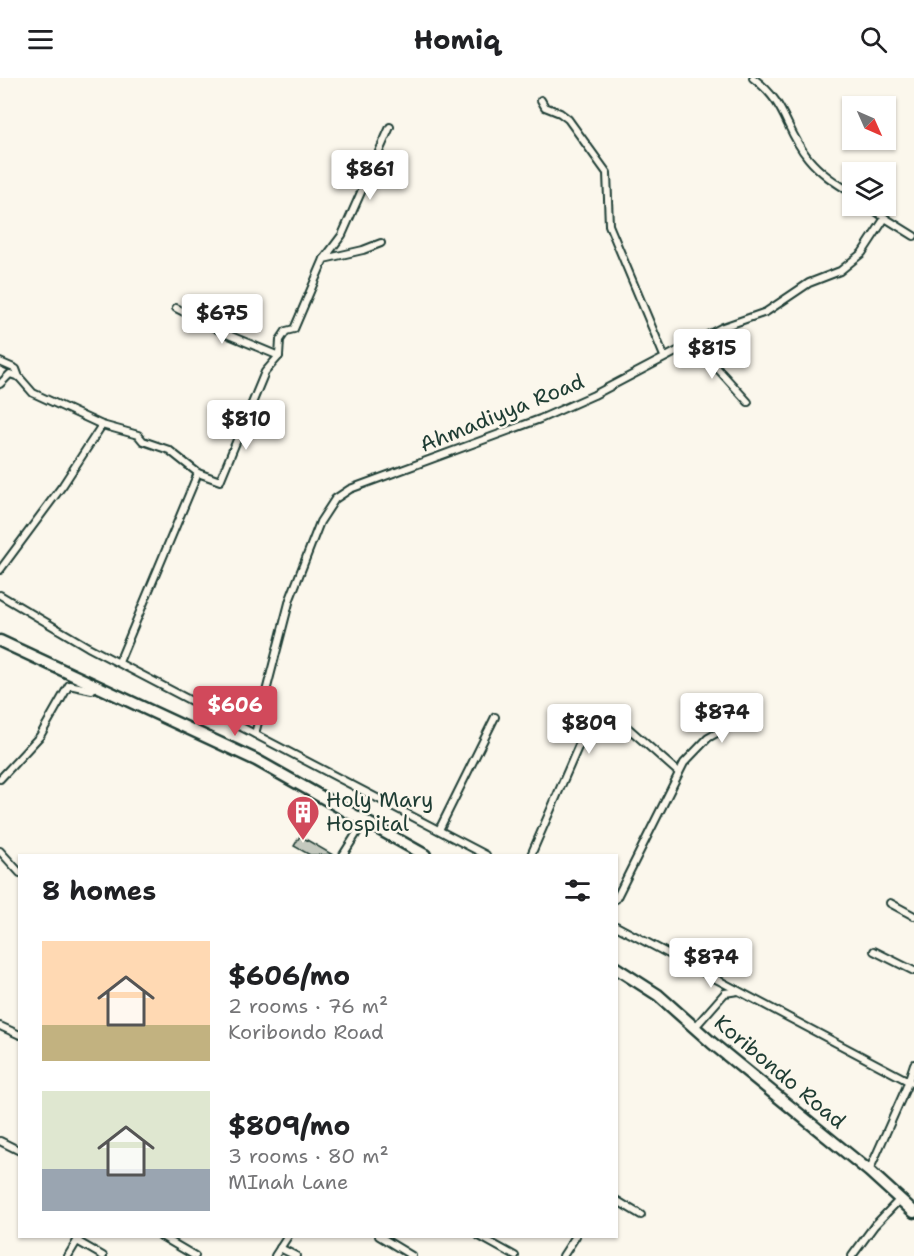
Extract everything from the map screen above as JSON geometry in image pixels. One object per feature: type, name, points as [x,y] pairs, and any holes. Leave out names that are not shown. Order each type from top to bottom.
[{"type":"highway","points":[[0,641],[95,683],[256,760],[365,819],[423,854]]},
{"type":"highway","name":"Koribondo Road","points":[[618,969],[696,1026],[712,1043],[869,1171],[914,1212]]},
{"type":"street","points":[[753,78],[772,94],[779,104],[788,126],[809,159],[822,173],[842,186]]},
{"type":"street","points":[[541,100],[545,107],[560,112],[568,119],[607,173],[609,225],[664,356]]},
{"type":"street","points":[[0,362],[16,369],[19,377],[33,393],[102,425],[138,435],[143,441],[169,450],[198,473],[220,481],[265,372],[279,356],[280,340],[286,331],[294,329],[324,259],[342,235],[390,127]]},
{"type":"street","points":[[882,216],[914,236]]},
{"type":"street","name":"Ahmadiyya Road","points":[[255,734],[290,599],[320,522],[335,499],[350,489],[540,419],[594,395],[664,356],[723,327],[766,312],[809,284],[840,271],[862,253],[885,218]]},
{"type":"street","points":[[324,259],[363,250],[381,243]]},
{"type":"street","points":[[176,308],[231,336],[279,356]]},
{"type":"street","points":[[698,340],[718,369],[748,402]]},
{"type":"street","points":[[0,384],[10,374],[19,377]]},
{"type":"street","points":[[0,570],[76,468],[102,425]]},
{"type":"street","points":[[118,662],[198,473]]},
{"type":"street","points":[[0,595],[88,647],[484,854]]},
{"type":"street","points":[[0,778],[39,736],[69,685],[92,690],[95,683]]},
{"type":"street","points":[[618,895],[678,772],[692,752],[708,738],[756,711]]},
{"type":"street","points":[[438,830],[495,717]]},
{"type":"street","points":[[531,854],[582,738],[591,723],[600,717],[618,719],[678,772]]},
{"type":"street","points":[[344,854],[365,819]]},
{"type":"street","points":[[0,851],[18,871]]},
{"type":"street","points":[[890,903],[914,916]]},
{"type":"street","points":[[618,927],[909,1081]]},
{"type":"street","points":[[874,951],[914,971]]},
{"type":"street","points":[[696,1026],[725,993],[736,990],[744,993]]},
{"type":"street","points":[[0,1026],[18,1034]]},
{"type":"street","points":[[869,1171],[909,1081],[914,1064]]},
{"type":"street","points":[[0,1141],[18,1150]]},
{"type":"street","points":[[852,1256],[874,1226],[900,1199]]},
{"type":"street","points":[[618,1201],[641,1215]]},
{"type":"street","points":[[68,1256],[79,1238],[103,1256]]},
{"type":"street","points":[[164,1238],[195,1256]]},
{"type":"street","points":[[275,1256],[287,1238]]},
{"type":"street","points":[[383,1238],[412,1256]]},
{"type":"street","points":[[483,1238],[515,1256]]},
{"type":"street","points":[[563,1256],[575,1238]]},
{"type":"street","points":[[280,1248],[296,1256]]},
{"type":"building","name":"Holy Mary Hospital","points":[[300,836],[331,854],[308,854],[294,846]]},
{"type":"place","name":"Holy Mary Hospital","points":[[303,841]]}]
